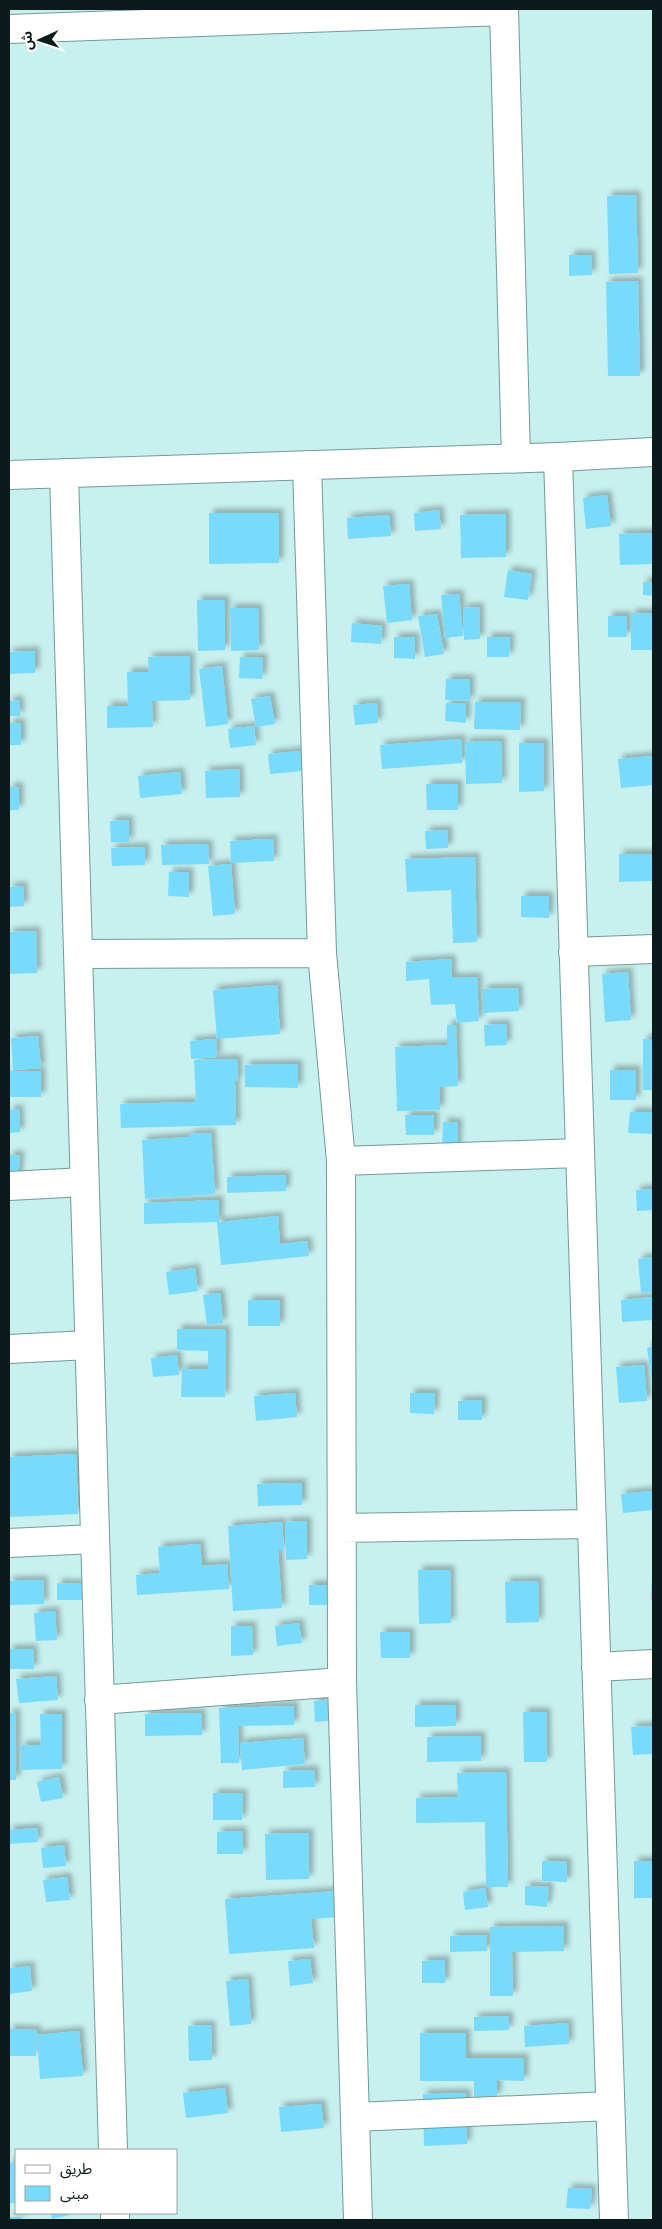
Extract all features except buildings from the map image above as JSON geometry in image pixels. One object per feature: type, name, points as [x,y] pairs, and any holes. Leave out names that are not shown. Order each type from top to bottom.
[{"type":"street","points":[[9,29],[504,10],[516,458]]},
{"type":"street","points":[[9,475],[558,457],[653,452]]},
{"type":"street","points":[[558,457],[614,2220]]},
{"type":"street","points":[[307,465],[322,953],[341,1162],[342,1682],[358,2220]]},
{"type":"street","points":[[64,473],[98,1700],[113,2149]]},
{"type":"street","points":[[573,952],[653,949]]},
{"type":"street","points":[[78,954],[322,953]]},
{"type":"street","points":[[341,1162],[579,1153]]},
{"type":"street","points":[[9,1186],[84,1182]]},
{"type":"street","points":[[9,1349],[89,1345]]},
{"type":"street","points":[[342,1528],[591,1524]]},
{"type":"street","points":[[9,1543],[94,1539]]},
{"type":"street","points":[[596,1667],[653,1664]]},
{"type":"street","points":[[98,1700],[342,1682]]},
{"type":"street","points":[[355,2118],[610,2106]]}]
